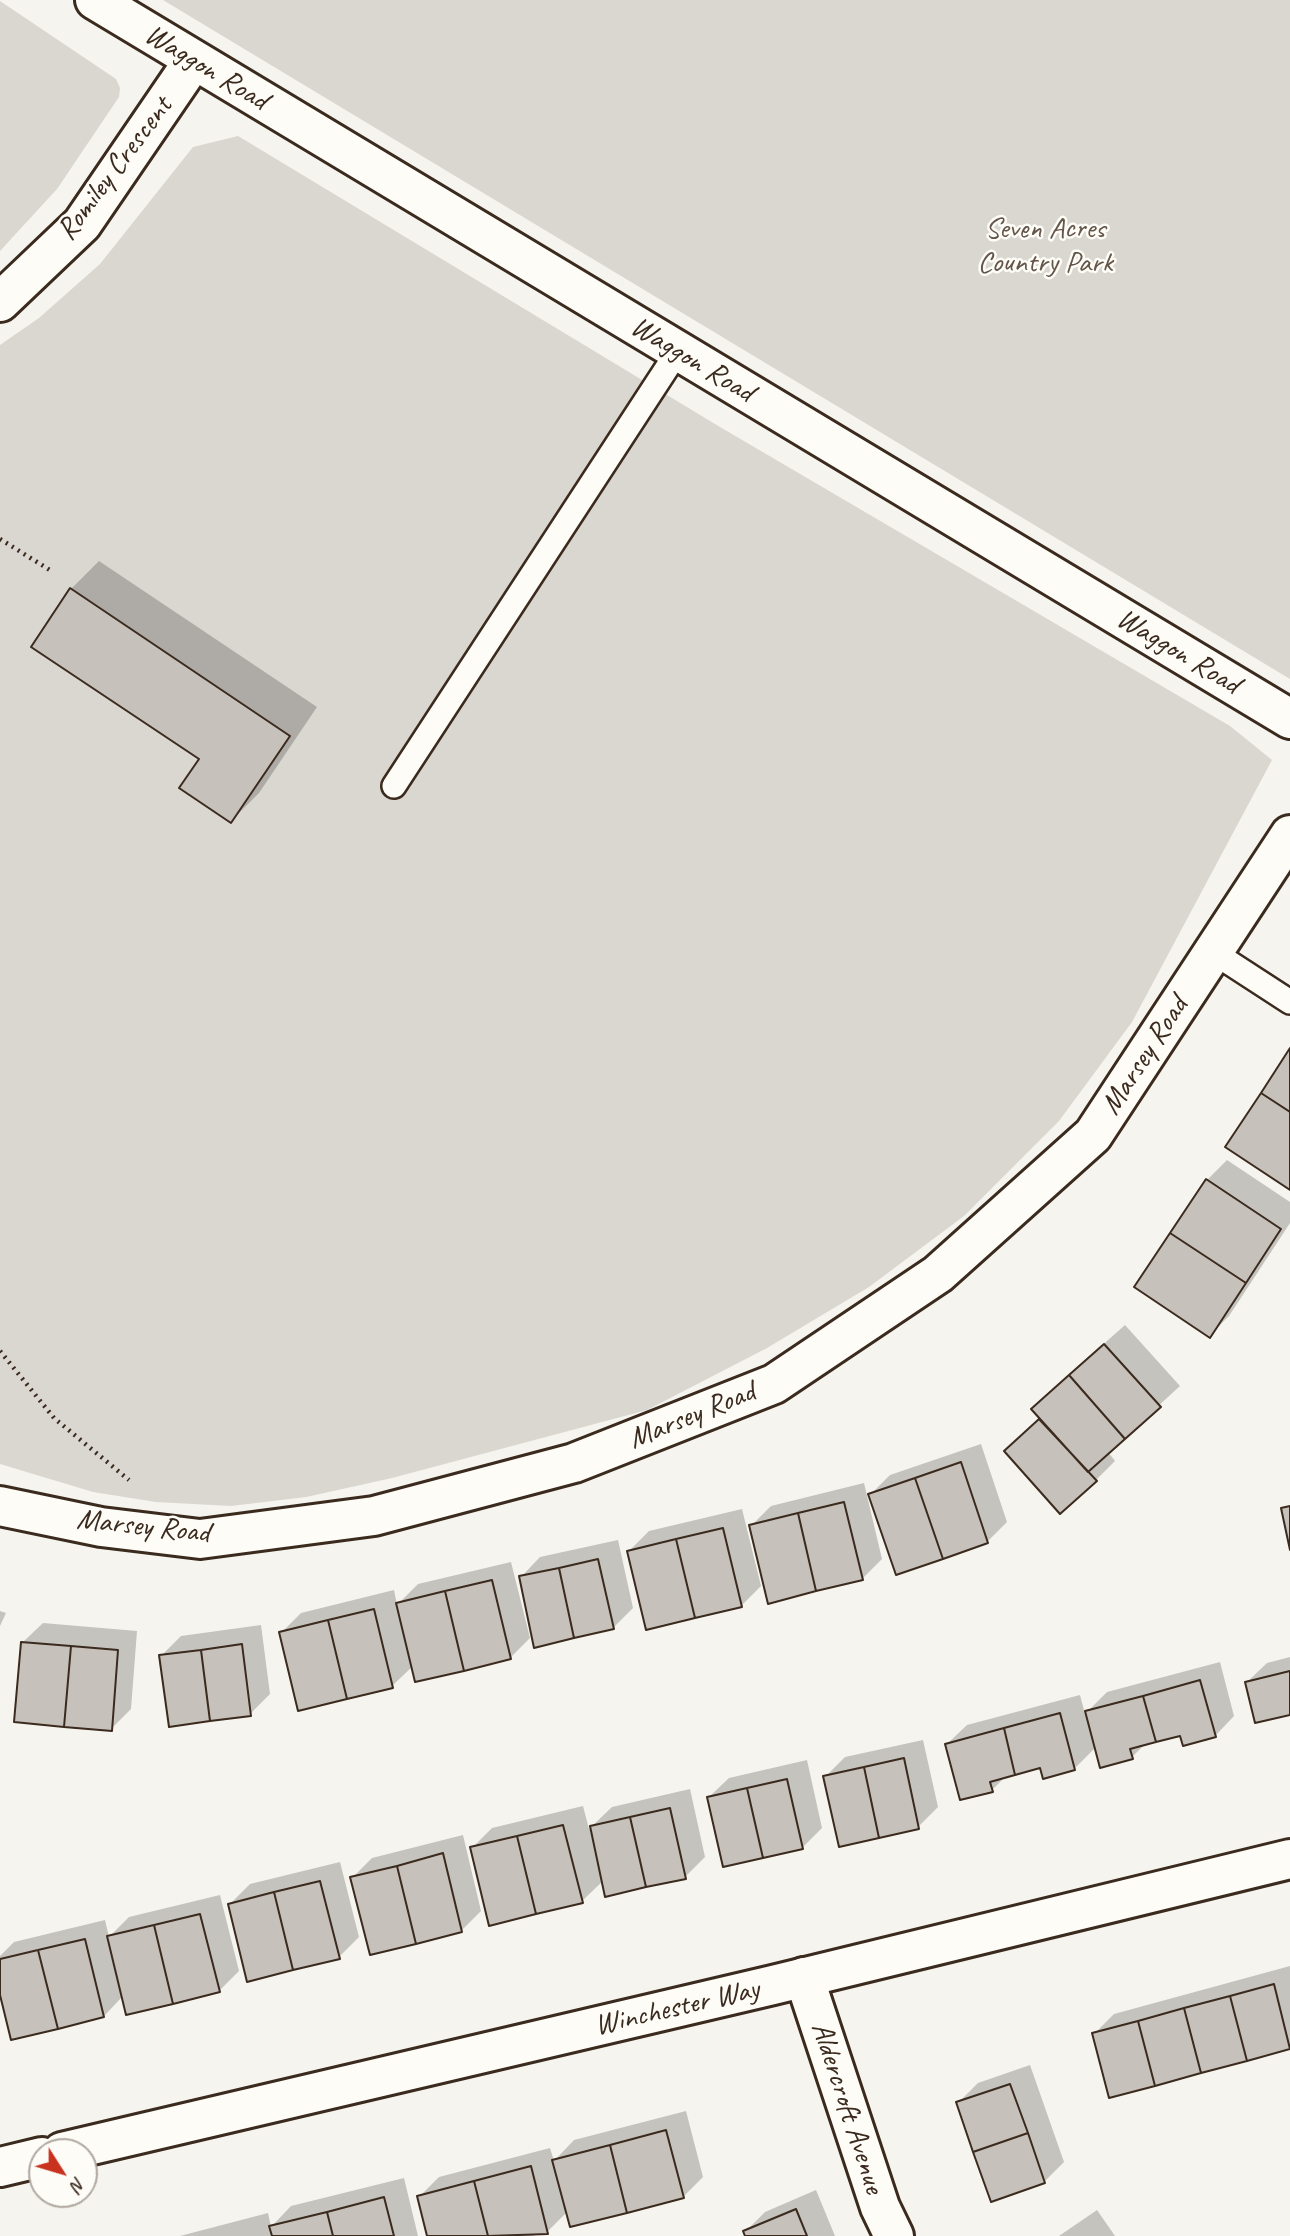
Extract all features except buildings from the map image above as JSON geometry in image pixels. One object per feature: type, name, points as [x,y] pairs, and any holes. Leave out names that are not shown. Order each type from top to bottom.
[{"type":"street","name":"Waggon Road","points":[[95,0],[1290,719]]},
{"type":"street","name":"Romiley Crescent","points":[[0,302],[82,224],[194,60]]},
{"type":"street","name":"Marsey Road","points":[[0,1506],[101,1527],[200,1539],[374,1516],[574,1463],[774,1384],[938,1274],[1093,1135],[1290,835]]},
{"type":"street","name":"Winchester Way","points":[[98,2144],[804,1978],[1290,1859]]},
{"type":"street","name":"Aldercroft Avenue","points":[[804,1978],[880,2207],[894,2236]]},
{"type":"street","points":[[0,2167],[28,2160]]},
{"type":"lane","points":[[394,786],[678,351]]},
{"type":"lane","points":[[1213,951],[1290,1002]]},
{"type":"path","points":[[0,539],[53,572]]},
{"type":"path","points":[[0,1351],[54,1418],[136,1485]]},
{"type":"green space","name":"Seven Acres Country Park","points":[[163,0],[1290,0],[1290,679]]},
{"type":"green space","points":[[0,1],[116,79],[120,88],[119,97],[57,189],[0,251]]},
{"type":"green space","points":[[238,136],[720,427],[1230,726],[1272,760],[1132,1022],[1059,1121],[964,1216],[869,1287],[767,1348],[647,1410],[392,1478],[306,1497],[231,1506],[156,1502],[93,1492],[0,1464],[0,345],[39,318],[100,264],[193,147]]}]
